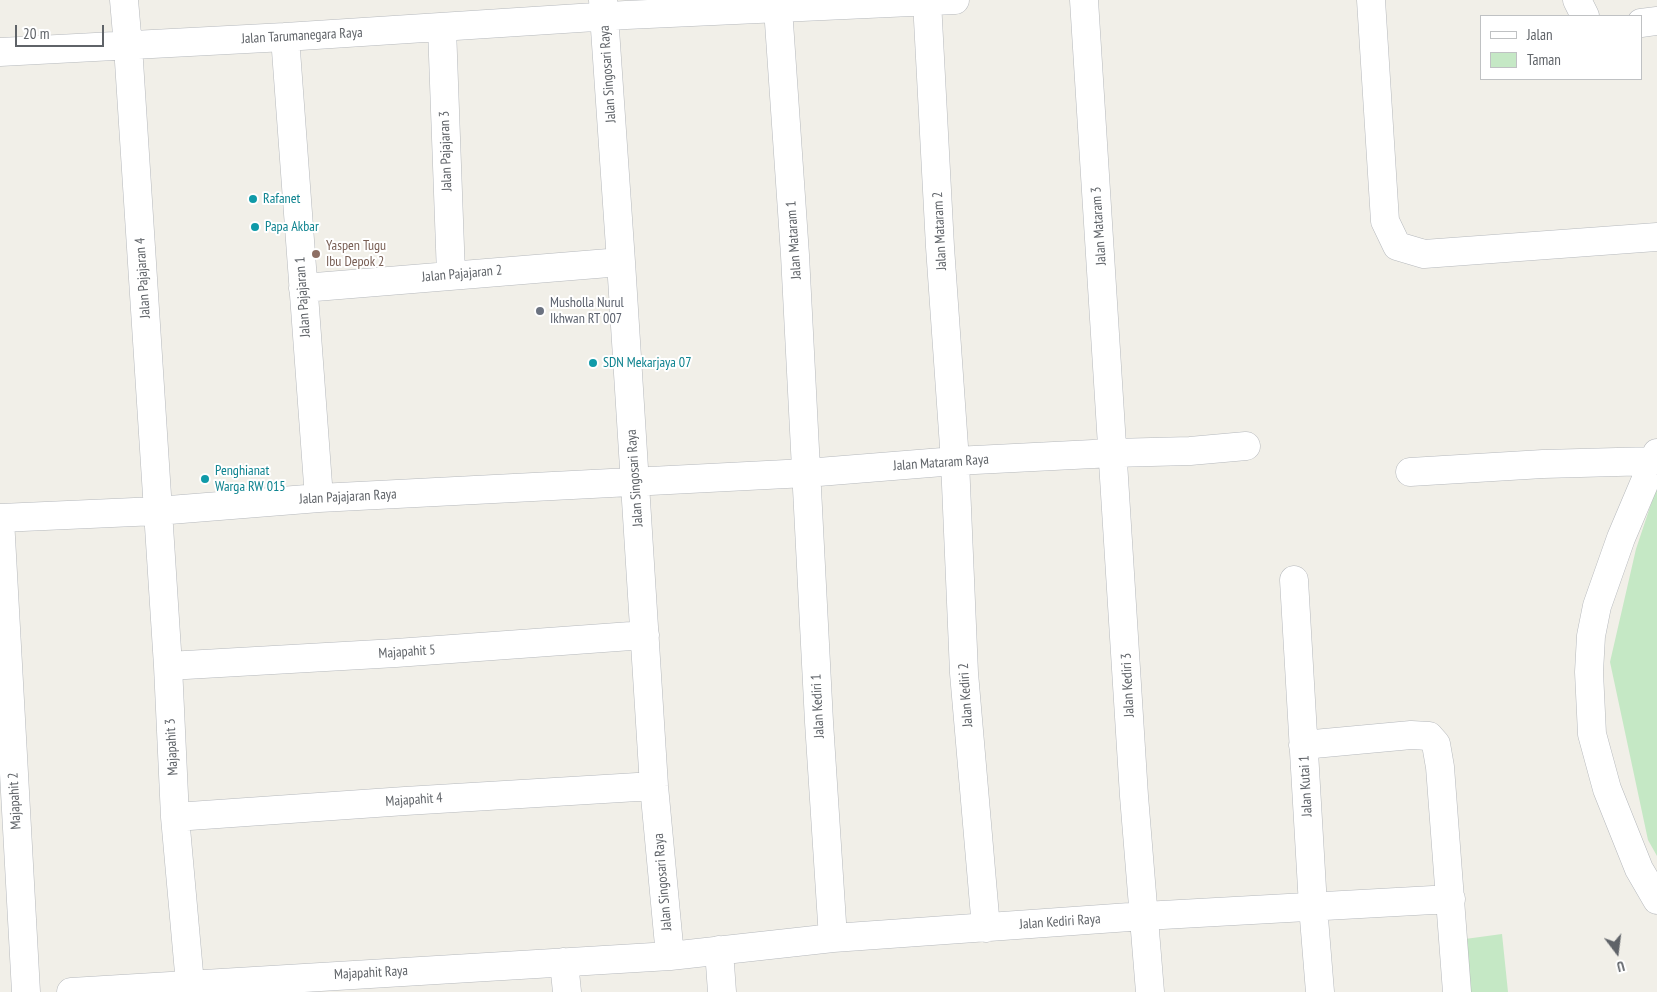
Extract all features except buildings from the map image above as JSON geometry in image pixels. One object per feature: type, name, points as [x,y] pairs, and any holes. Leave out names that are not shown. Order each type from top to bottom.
[{"type":"street","name":"Jalan Pajajaran 4","points":[[124,0],[158,510]]},
{"type":"street","name":"Jalan Tarumanegara Raya","points":[[0,52],[442,28],[603,8],[778,8],[955,0]]},
{"type":"street","name":"Jalan Mataram 3","points":[[1084,0],[1113,453]]},
{"type":"street","points":[[1370,0],[1385,221],[1397,246],[1424,254],[1657,237]]},
{"type":"street","points":[[1577,0],[1584,15]]},
{"type":"street","name":"Jalan Mataram 2","points":[[927,1],[940,247],[955,461]]},
{"type":"street","name":"Jalan Singosari Raya","points":[[603,8],[654,786],[670,956]]},
{"type":"street","name":"Jalan Mataram 1","points":[[778,8],[795,255],[806,473]]},
{"type":"street","points":[[1642,23],[1657,21]]},
{"type":"street","name":"Jalan Pajajaran 3","points":[[442,28],[451,275]]},
{"type":"street","name":"Jalan Pajajaran 1","points":[[285,37],[302,288],[319,498]]},
{"type":"street","name":"Jalan Pajajaran 2","points":[[302,288],[621,262]]},
{"type":"street","name":"Jalan Mataram Raya","points":[[635,482],[806,473],[955,461],[1190,451],[1246,446]]},
{"type":"street","name":"Jalan Kediri 3","points":[[1113,453],[1134,796],[1150,992]]},
{"type":"street","points":[[1410,472],[1656,457],[1621,538],[1597,606],[1589,672],[1592,734],[1607,789],[1639,869],[1657,900]]},
{"type":"street","name":"Jalan Kediri 2","points":[[955,461],[964,673],[986,928]]},
{"type":"street","name":"Jalan Kediri 1","points":[[806,473],[833,938]]},
{"type":"street","name":"Jalan Pajajaran Raya","points":[[0,519],[319,498],[635,482]]},
{"type":"street","name":"Majapahit 3","points":[[158,510],[175,817],[190,984]]},
{"type":"street","name":"Majapahit 2","points":[[0,519],[26,992]]},
{"type":"street","name":"Jalan Kutai 1","points":[[1294,580],[1313,906],[1320,992]]},
{"type":"street","name":"Majapahit 5","points":[[168,666],[396,653],[645,635]]},
{"type":"street","points":[[1304,745],[1411,735],[1429,736],[1436,744],[1440,767],[1457,992]]},
{"type":"street","name":"Majapahit 4","points":[[175,817],[414,800],[654,786]]},
{"type":"street","name":"Jalan Kediri Raya","points":[[670,956],[833,938],[1144,916],[1451,899]]},
{"type":"street","points":[[719,950],[722,992]]},
{"type":"street","name":"Majapahit Raya","points":[[71,992],[670,956]]},
{"type":"street","points":[[564,962],[567,992]]},
{"type":"green space","points":[[1657,486],[1657,856],[1648,840],[1610,662],[1636,549]]},
{"type":"green space","points":[[1502,934],[1508,992],[1470,992],[1465,939]]},
{"type":"place","name":"Rafanet","points":[[253,199]]},
{"type":"place","name":"Papa Akbar","points":[[255,227]]},
{"type":"place","name":"Yaspen Tugu Ibu Depok 2","points":[[316,254]]},
{"type":"place","name":"Musholla Nurul Ikhwan RT 007","points":[[540,311]]},
{"type":"place","name":"SDN Mekarjaya 07","points":[[593,363]]},
{"type":"place","name":"Penghianat Warga RW 015","points":[[205,479]]}]
